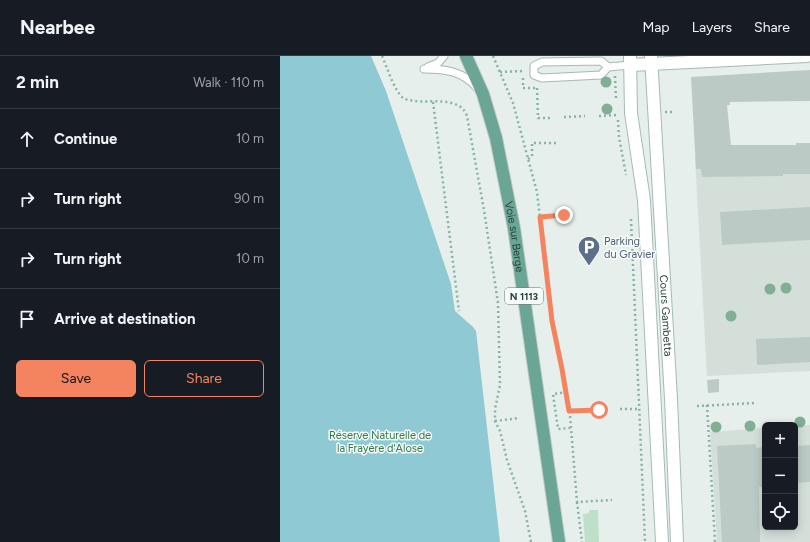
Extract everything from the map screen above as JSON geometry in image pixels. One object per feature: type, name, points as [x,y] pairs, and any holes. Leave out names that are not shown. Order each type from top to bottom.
[{"type":"main road","name":"Voie sur Berge","points":[[466,56],[483,94],[496,138],[514,228],[558,542]]},
{"type":"main road","points":[[631,61],[807,56]]},
{"type":"main road","name":"Cours Gambetta","points":[[651,60],[677,542]]},
{"type":"main road","name":"Cours Gambetta","points":[[631,61],[631,113],[644,200],[662,542]]},
{"type":"lane","points":[[444,56],[438,63],[424,69],[441,69],[455,72],[473,83],[483,94]]},
{"type":"lane","points":[[611,66],[600,61],[542,62],[534,66],[534,74],[542,78],[601,76],[611,66],[631,61]]},
{"type":"path","points":[[382,56],[400,96],[405,99],[424,102],[458,104],[465,109],[469,124],[498,303],[500,385],[495,408],[495,421],[500,431],[507,460],[525,511],[531,542]]},
{"type":"path","points":[[493,56],[512,103],[537,192],[552,321],[567,392],[582,542]]},
{"type":"path","points":[[611,66],[616,99]]},
{"type":"path","points":[[500,72],[521,71]]},
{"type":"path","points":[[537,88],[538,118],[551,118]]},
{"type":"path","points":[[433,102],[459,311]]},
{"type":"path","points":[[599,116],[617,115],[618,137],[627,181]]},
{"type":"path","points":[[564,117],[585,116]]},
{"type":"path","points":[[528,159],[532,156],[532,144],[559,142]]},
{"type":"path","points":[[630,212],[645,542]]},
{"type":"path","points":[[540,217],[564,215]]},
{"type":"path","points":[[567,392],[553,394],[558,429],[570,428]]},
{"type":"path","points":[[697,406],[756,403]]},
{"type":"path","points":[[707,405],[715,542]]},
{"type":"path","points":[[620,410],[638,409]]},
{"type":"path","points":[[569,411],[599,410]]},
{"type":"path","points":[[495,421],[519,418]]},
{"type":"path","points":[[577,502],[612,500]]},
{"type":"shaded area","points":[[810,156],[810,371],[707,376],[695,157]]},
{"type":"shaded area","points":[[810,425],[810,542],[717,542],[710,432],[762,428],[762,530],[798,530],[798,426]]},
{"type":"green space","points":[[589,510],[598,510],[599,542],[585,542],[583,514],[589,513]]},
{"type":"water","name":"Réserve Naturelle de la Frayère d'Alose","points":[[280,56],[371,56],[386,91],[451,284],[455,311],[476,331],[500,542],[280,542]]},
{"type":"building","points":[[810,70],[810,101],[730,102],[730,105],[727,105],[731,145],[796,145],[796,143],[810,143],[810,174],[783,174],[783,176],[702,177],[701,169],[696,169],[691,77]]},
{"type":"building","points":[[810,207],[810,240],[722,245],[720,212]]},
{"type":"building","points":[[810,337],[810,362],[757,365],[756,339]]},
{"type":"building","points":[[719,379],[719,392],[708,393],[707,380]]},
{"type":"building","points":[[756,444],[756,448],[762,447],[762,487],[759,487],[760,542],[722,542],[717,446]]},
{"type":"building","points":[[810,445],[810,482],[798,483],[798,446]]},
{"type":"place","name":"Parking du Gravier","points":[[589,266]]},
{"type":"route","points":[[564,215],[540,217],[552,321],[569,403],[569,411],[599,410]]}]
